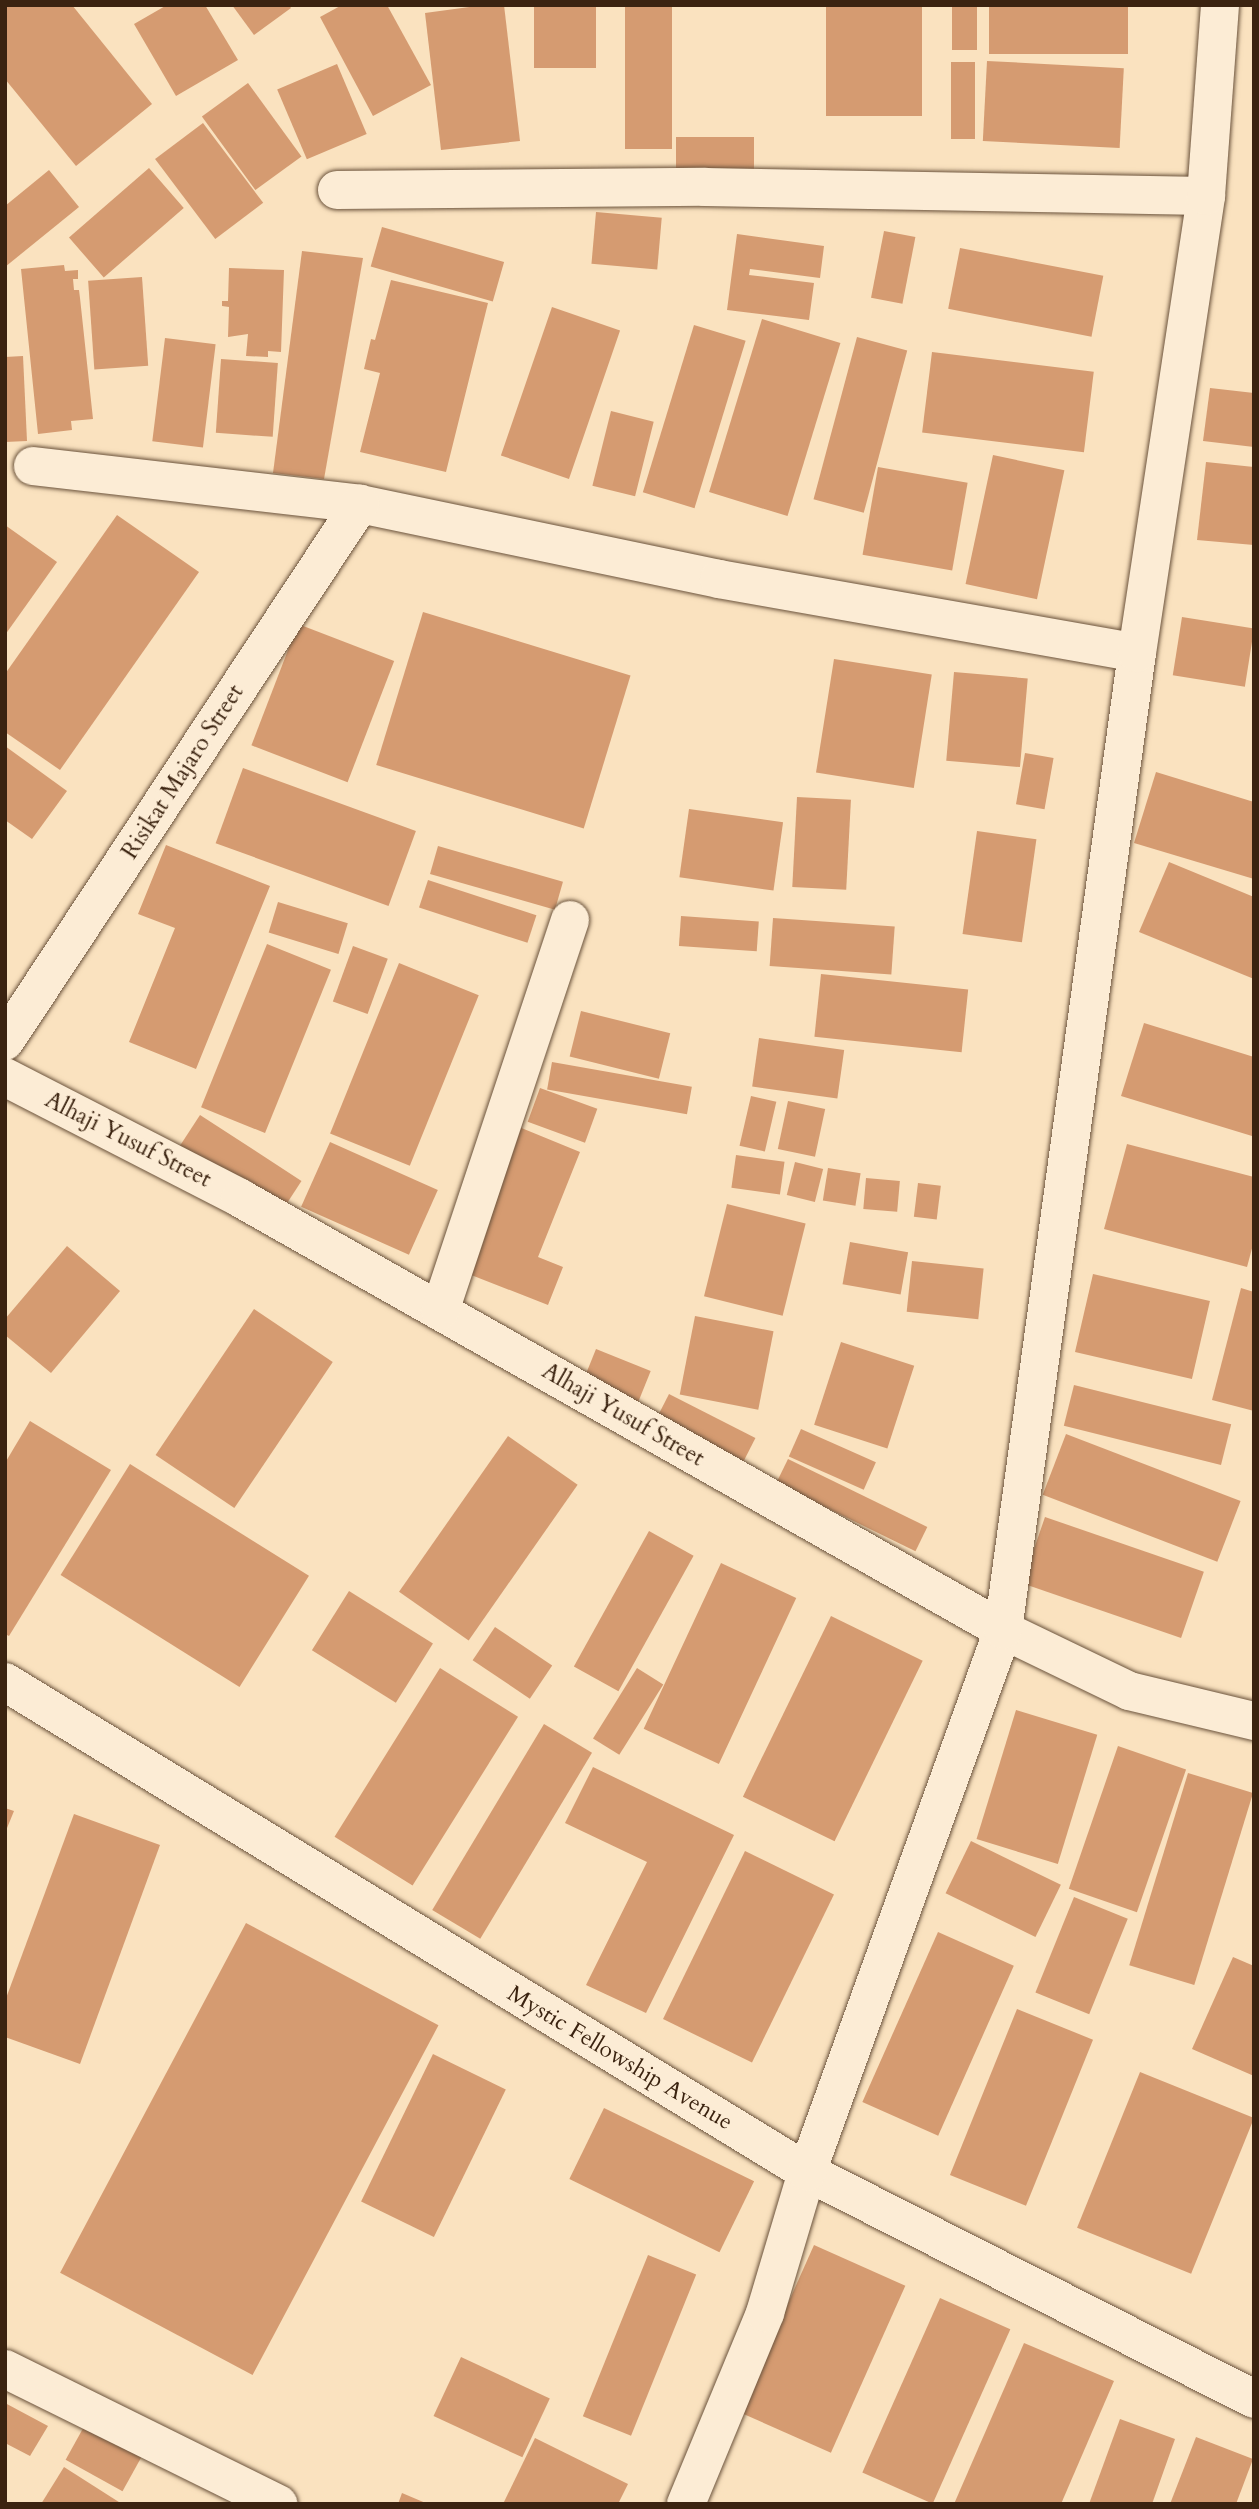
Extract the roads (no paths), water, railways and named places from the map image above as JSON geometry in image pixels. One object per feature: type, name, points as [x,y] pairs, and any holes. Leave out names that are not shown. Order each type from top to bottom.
[{"type":"street","points":[[686,2504],[765,2313],[807,2172],[1003,1630],[1137,653],[1206,196],[1220,5]]},
{"type":"street","points":[[337,190],[705,187],[1206,196]]},
{"type":"street","points":[[33,466],[360,503],[719,579],[1137,653]]},
{"type":"street","name":"Risikat Majaro Street","points":[[5,1041],[360,503]]},
{"type":"street","points":[[440,1311],[570,920]]},
{"type":"street","name":"Alhaji Yusuf Street","points":[[5,1077],[240,1198],[1003,1630],[1129,1691],[1254,1721]]},
{"type":"street","name":"Mystic Fellowship Avenue","points":[[5,1682],[807,2172],[1254,2399]]},
{"type":"street","points":[[5,2369],[278,2504]]}]
